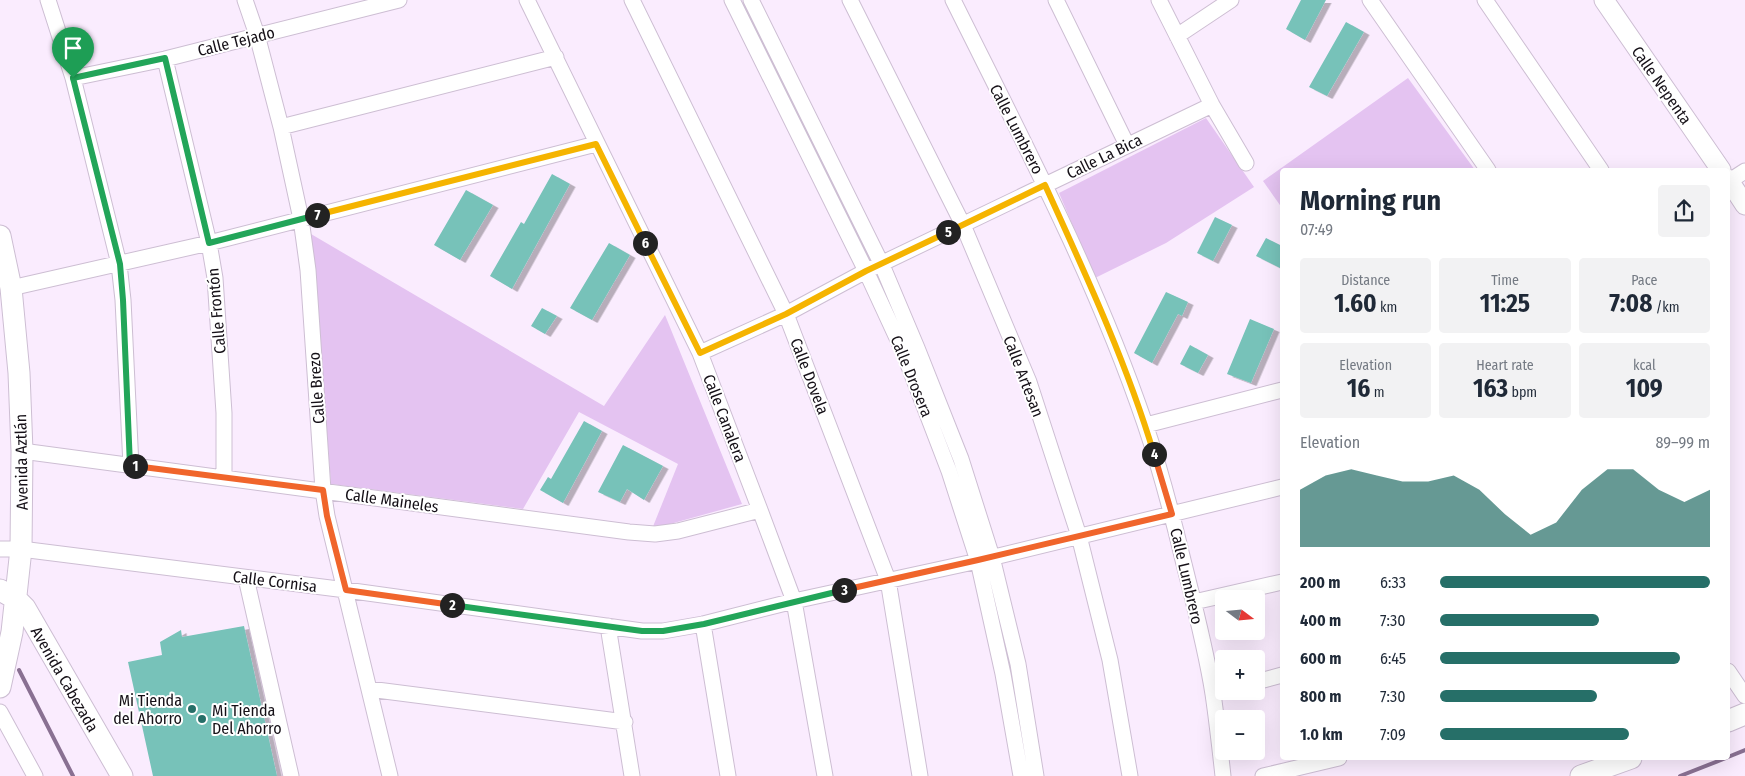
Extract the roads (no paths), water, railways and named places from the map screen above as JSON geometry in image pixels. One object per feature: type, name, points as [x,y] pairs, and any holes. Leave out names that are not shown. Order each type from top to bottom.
[{"type":"main road","name":"Avenida Aztlán","points":[[0,236],[11,288],[19,373],[22,451],[21,549],[8,594],[12,632],[0,687]]},
{"type":"main road","name":"Avenida Cabezada","points":[[8,594],[25,608],[122,776]]},
{"type":"main road","points":[[1730,720],[1745,714]]},
{"type":"main road","points":[[1581,776],[1625,760]]},
{"type":"street","points":[[48,0],[73,78],[120,264],[130,466]]},
{"type":"street","name":"Calle Brezo","points":[[245,0],[257,36],[281,127],[301,219],[308,270],[323,490],[327,516],[390,776]]},
{"type":"street","name":"Calle Tejado","points":[[73,78],[257,36],[399,0]]},
{"type":"street","name":"Calle Canalera","points":[[527,0],[700,353],[794,601],[825,776]]},
{"type":"street","name":"Calle Dovela","points":[[632,0],[786,314],[888,580],[920,776]]},
{"type":"street","name":"Calle Drosera","points":[[732,0],[866,271],[903,351],[985,559],[1021,776]]},
{"type":"street","name":"Calle Drosera","points":[[751,0],[882,265],[961,459],[985,559],[1018,664],[1036,776]]},
{"type":"street","name":"Calle Artesan","points":[[850,0],[962,225],[1029,382],[1079,536],[1110,660],[1130,776]]},
{"type":"street","name":"Calle Lumbrero","points":[[953,0],[1045,185],[1097,300],[1125,370],[1146,425],[1172,514],[1215,680]]},
{"type":"street","points":[[1056,0],[1127,144]]},
{"type":"street","points":[[1160,0],[1212,105],[1246,163]]},
{"type":"street","points":[[1177,36],[1231,0]]},
{"type":"street","points":[[1370,0],[1487,168]]},
{"type":"street","points":[[1485,0],[1600,168]]},
{"type":"street","name":"Calle Nepenta","points":[[1604,0],[1719,168]]},
{"type":"street","points":[[281,127],[556,57]]},
{"type":"street","name":"Calle Frontón","points":[[165,58],[209,243],[215,278],[224,413],[224,478]]},
{"type":"street","name":"Calle La Bica","points":[[700,353],[786,314],[866,271],[882,265],[1127,144],[1212,105]]},
{"type":"street","points":[[11,288],[209,243],[596,144]]},
{"type":"street","points":[[1730,177],[1745,171]]},
{"type":"street","name":"Calle Nepenta","points":[[1730,184],[1745,205]]},
{"type":"street","points":[[1146,425],[1280,391]]},
{"type":"street","name":"Calle Maineles","points":[[22,451],[629,532],[655,534],[678,531],[760,510]]},
{"type":"street","name":"Calle Cornisa","points":[[0,549],[21,549],[346,590],[642,631],[663,631],[704,624],[794,601],[985,559],[1280,487]]},
{"type":"street","points":[[246,578],[291,776]]},
{"type":"street","points":[[1194,602],[1280,582]]},
{"type":"street","points":[[704,624],[728,776]]},
{"type":"street","points":[[608,626],[632,776]]},
{"type":"street","points":[[1730,674],[1745,696]]},
{"type":"street","points":[[1265,680],[1280,676]]},
{"type":"street","points":[[369,690],[624,722]]},
{"type":"street","name":"Calle Lumbrero","points":[[1219,700],[1223,776]]},
{"type":"street","points":[[0,712],[35,776]]},
{"type":"street","points":[[1263,776],[1331,760]]},
{"type":"waterway","points":[[19,670],[73,776]]},
{"type":"waterway","points":[[1730,756],[1745,750]]},
{"type":"waterway","points":[[1680,776],[1721,760]]},
{"type":"place","name":"Mi Tienda del Ahorro","points":[[192,709]]},
{"type":"place","name":"Mi Tienda Del Ahorro","points":[[202,719]]}]
